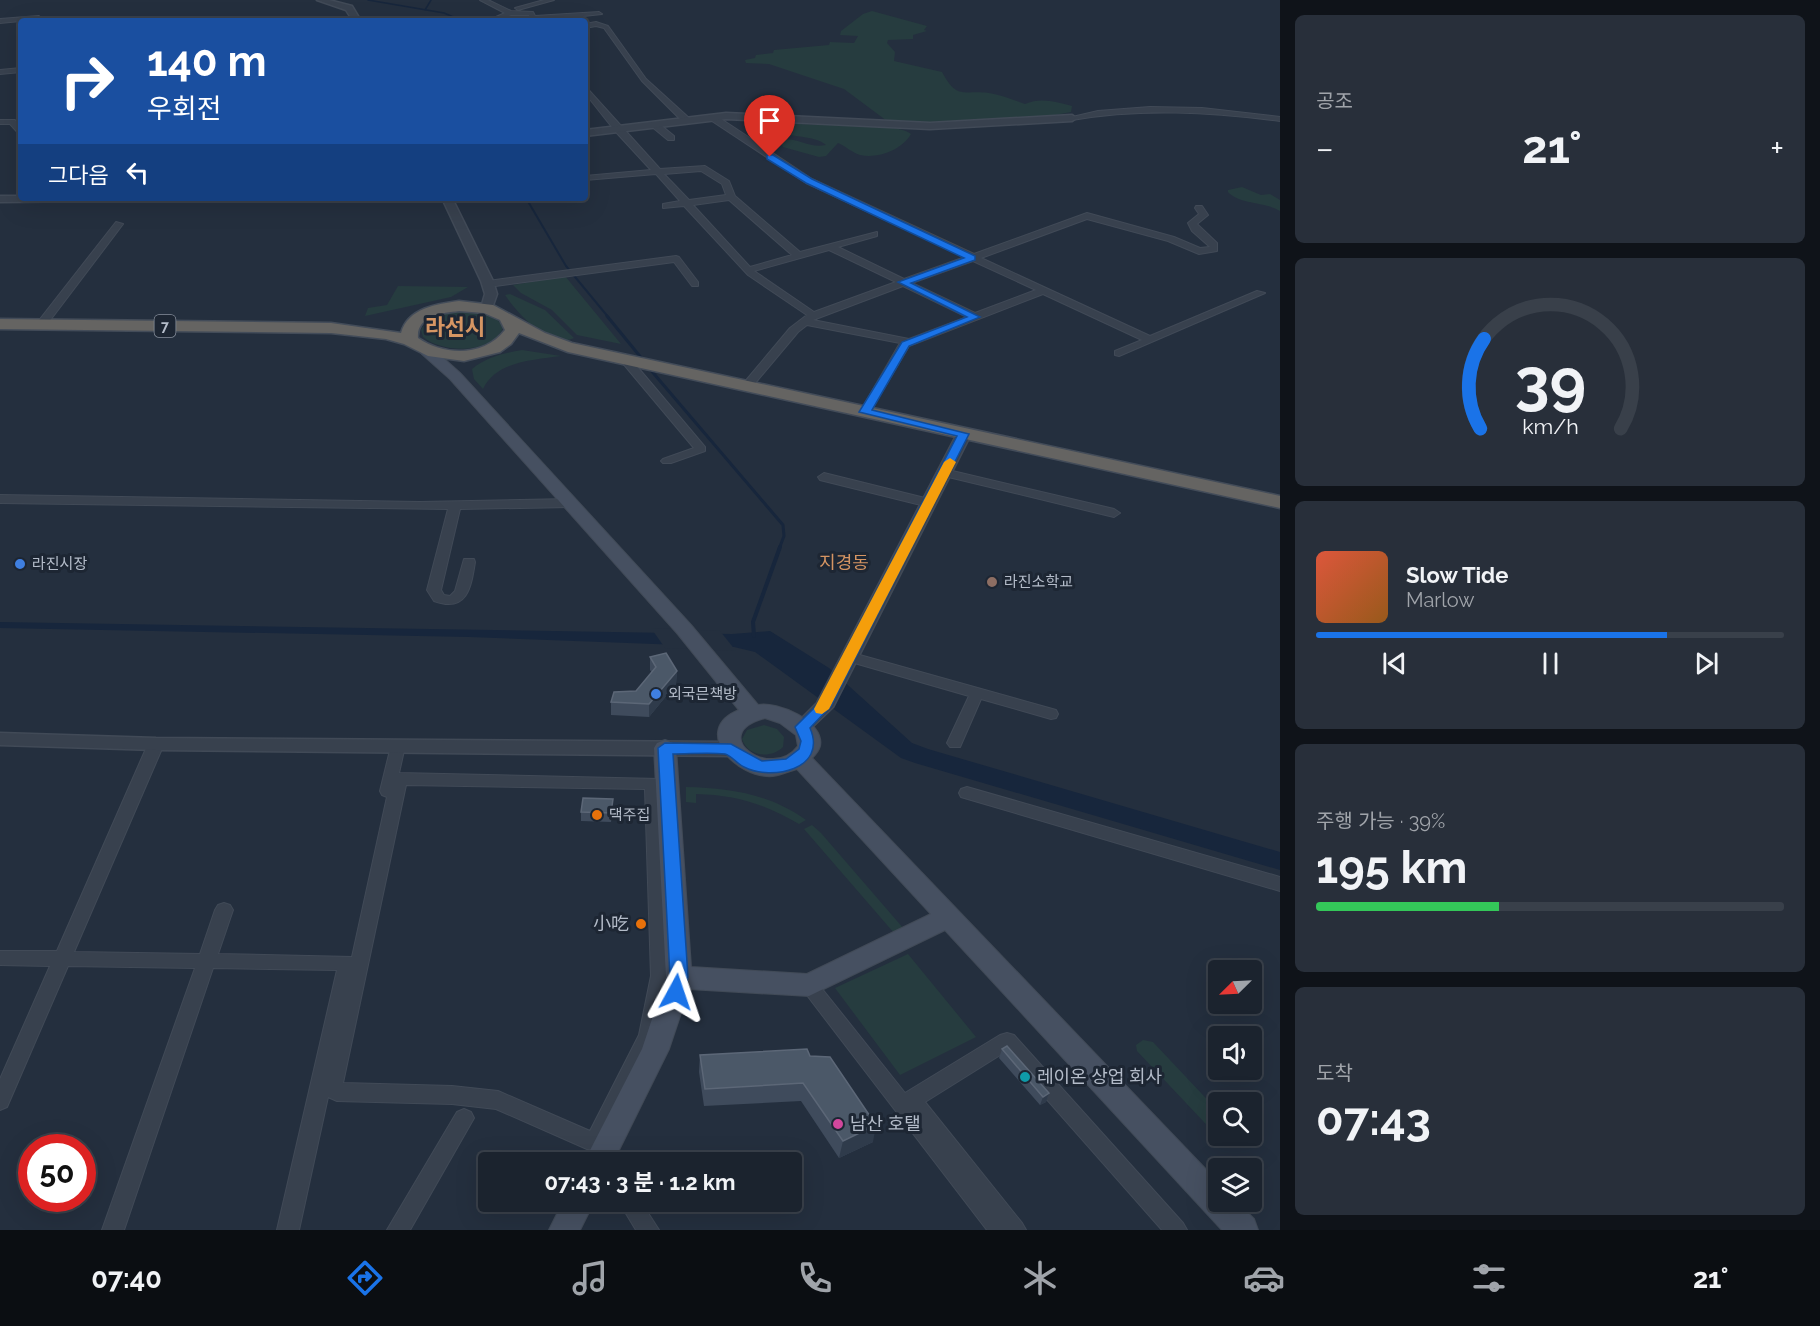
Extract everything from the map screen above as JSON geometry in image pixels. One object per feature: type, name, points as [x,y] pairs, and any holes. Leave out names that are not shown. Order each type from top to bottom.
[{"type":"highway","name":"7","points":[[331,328],[459,306],[487,308],[551,343],[1280,502]]},
{"type":"highway","name":"7","points":[[410,340],[408,332],[411,324],[432,311]]},
{"type":"highway","points":[[482,351],[509,337],[513,330],[512,323]]},
{"type":"highway","name":"7","points":[[0,324],[331,328],[387,334],[410,340],[427,351],[442,354],[568,347]]},
{"type":"main road","points":[[427,351],[455,376],[684,629],[752,712]]},
{"type":"main road","points":[[455,376],[457,367],[482,351]]},
{"type":"main road","points":[[752,712],[778,712],[789,716],[802,727],[808,741],[806,750],[800,759],[783,766],[762,767],[749,763],[731,749],[728,731],[741,716],[752,712]]},
{"type":"main road","points":[[596,1152],[662,1036],[673,1008],[679,977],[665,748]]},
{"type":"main road","points":[[800,759],[1243,1230]]},
{"type":"main road","points":[[679,977],[809,985],[949,916]]},
{"type":"main road","points":[[564,1230],[574,1212]]},
{"type":"street","points":[[321,0],[344,3],[352,10],[356,18]]},
{"type":"street","points":[[483,0],[492,1],[509,12],[528,11],[533,18]]},
{"type":"street","points":[[496,18],[551,0]]},
{"type":"street","points":[[547,18],[599,14]]},
{"type":"street","points":[[0,21],[18,20]]},
{"type":"street","points":[[588,26],[596,24],[606,27],[644,80],[686,120]]},
{"type":"street","points":[[0,72],[18,70]]},
{"type":"street","points":[[588,92],[618,129],[748,270],[761,282],[814,316]]},
{"type":"street","points":[[588,133],[712,117],[930,126],[1072,118],[1107,111],[1139,109],[1230,112],[1280,119]]},
{"type":"street","points":[[712,117],[809,181],[1151,340]]},
{"type":"street","points":[[0,122],[18,121]]},
{"type":"street","points":[[12,122],[18,130]]},
{"type":"street","points":[[654,124],[670,138]]},
{"type":"street","points":[[588,178],[702,168],[726,183],[731,198],[800,257]]},
{"type":"street","points":[[666,206],[731,198]]},
{"type":"street","points":[[0,200],[18,200]]},
{"type":"street","points":[[448,201],[488,284],[490,294],[487,308]]},
{"type":"street","points":[[747,386],[803,321],[903,282],[1087,216],[1164,237],[1207,252],[1214,249],[1214,245],[1195,229],[1192,223],[1203,215],[1199,208]]},
{"type":"street","points":[[41,325],[119,224]]},
{"type":"street","points":[[748,270],[832,248],[874,234]]},
{"type":"street","points":[[832,248],[975,317]]},
{"type":"street","points":[[488,284],[676,258],[695,284]]},
{"type":"street","points":[[865,412],[899,351],[909,342],[1044,290]]},
{"type":"street","points":[[1119,353],[1260,293]]},
{"type":"street","points":[[803,321],[909,342]]},
{"type":"street","points":[[630,361],[701,449],[667,461]]},
{"type":"street","points":[[802,727],[824,706],[964,434]]},
{"type":"street","points":[[944,473],[1114,513]]},
{"type":"street","points":[[824,477],[929,503]]},
{"type":"street","points":[[0,499],[454,504],[570,503]]},
{"type":"street","points":[[454,504],[434,590],[439,598],[451,601],[459,597],[464,589],[469,562]]},
{"type":"street","points":[[849,657],[1051,714]]},
{"type":"street","points":[[955,743],[977,693]]},
{"type":"street","points":[[0,738],[156,744],[731,749]]},
{"type":"street","points":[[0,1101],[156,744]]},
{"type":"street","points":[[366,890],[398,746]]},
{"type":"street","points":[[399,779],[653,783],[660,976],[648,1036],[596,1152],[498,1100],[452,1095],[332,1090],[399,779]]},
{"type":"street","points":[[967,793],[1280,884]]},
{"type":"street","points":[[113,1230],[224,910]]},
{"type":"street","points":[[0,958],[348,963],[288,1230]]},
{"type":"street","points":[[809,985],[1000,1230]]},
{"type":"street","points":[[1015,1230],[911,1100],[1007,1041],[1176,1230]]},
{"type":"street","points":[[398,1230],[464,1118]]},
{"type":"street","points":[[636,1212],[648,1230]]},
{"type":"green space","points":[[872,11],[927,26],[924,30],[927,31],[913,35],[913,39],[888,40],[887,43],[895,52],[894,61],[942,72],[952,87],[961,92],[989,93],[1025,104],[1037,101],[1054,102],[1072,106],[1071,112],[1045,117],[927,124],[887,121],[844,89],[769,64],[746,63],[745,60],[755,58],[756,55],[773,53],[774,50],[829,45],[830,42],[854,43],[858,36],[840,35],[841,31],[863,14]]},
{"type":"green space","points":[[793,123],[874,126],[903,130],[911,134],[896,149],[874,156],[860,155],[838,143],[826,156],[819,157],[783,147],[780,140],[786,139],[820,146],[826,145],[817,140],[784,133],[781,126]]},
{"type":"green space","points":[[1242,187],[1261,195],[1270,194],[1280,200],[1280,211],[1239,199],[1228,192],[1228,190]]},
{"type":"green space","points":[[565,276],[621,344],[577,335],[552,310],[521,293],[513,285]]},
{"type":"green space","points":[[398,286],[468,287],[451,297],[365,316],[368,308],[387,305]]},
{"type":"green space","points":[[510,294],[545,310],[574,338],[555,339],[535,328],[517,311],[505,295]]},
{"type":"green space","points":[[456,311],[489,315],[500,322],[503,328],[497,337],[488,343],[466,349],[442,346],[423,337],[421,330],[427,322],[436,316]]},
{"type":"green space","points":[[522,350],[561,356],[506,367],[489,380],[483,389],[474,379],[472,369],[483,361]]},
{"type":"green space","points":[[764,725],[777,729],[784,737],[783,747],[772,753],[754,753],[749,750],[742,739],[747,730]]},
{"type":"green space","points":[[686,787],[734,791],[764,798],[806,820],[799,824],[762,806],[724,796],[696,794],[696,803],[686,802]]},
{"type":"green space","points":[[812,825],[904,929],[894,933],[804,829]]},
{"type":"green space","points":[[908,954],[976,1037],[900,1075],[835,988]]},
{"type":"green space","points":[[1143,1040],[1153,1042],[1208,1100],[1208,1126],[1137,1051],[1136,1045]]},
{"type":"water","points":[[0,622],[732,634],[770,631],[829,668],[912,743],[1280,852],[1280,870],[901,758],[755,652],[734,647],[469,637],[0,628]]},
{"type":"pier","points":[[651,628],[720,631],[736,651],[665,648]]},
{"type":"building","points":[[666,653],[677,671],[649,704],[611,702],[614,692],[636,691],[656,667],[650,657]]},
{"type":"building","points":[[583,798],[613,799],[611,813],[581,812]]},
{"type":"building","points":[[1007,1046],[1049,1093],[1043,1097],[1002,1049]]},
{"type":"building","points":[[807,1049],[810,1056],[830,1057],[876,1125],[843,1141],[803,1083],[705,1089],[700,1055]]},
{"type":"waterway","points":[[368,0],[425,10]]},
{"type":"waterway","points":[[425,10],[431,0]]},
{"type":"waterway","points":[[425,10],[456,18]]},
{"type":"waterway","points":[[528,201],[566,266],[609,318]]},
{"type":"waterway","points":[[607,316],[643,360]]},
{"type":"waterway","points":[[649,368],[783,525],[784,536],[779,549]]},
{"type":"waterway","points":[[754,636],[753,622],[780,547]]},
{"type":"slow traffic","points":[[822,709],[950,462]]},
{"type":"place","name":"라진시장","points":[[20,564]]},
{"type":"place","name":"라진소학교","points":[[992,582]]},
{"type":"place","name":"외국믄책방","points":[[656,694]]},
{"type":"place","name":"댁주집","points":[[597,815]]},
{"type":"place","name":"小吃","points":[[641,924]]},
{"type":"place","name":"레이온 상업 회사","points":[[1025,1077]]},
{"type":"place","name":"남산 호탤","points":[[838,1124]]},
{"type":"district","name":"라선시","points":[[455,327]]},
{"type":"district","name":"지경동","points":[[844,563]]},
{"type":"route","points":[[676,992],[679,977],[665,748],[731,749],[738,757],[762,767],[789,765],[800,759],[806,750],[808,741],[806,731],[802,727],[817,716],[824,706],[964,434],[865,412],[905,344],[975,317],[903,282],[972,258],[809,181],[770,157]]}]
